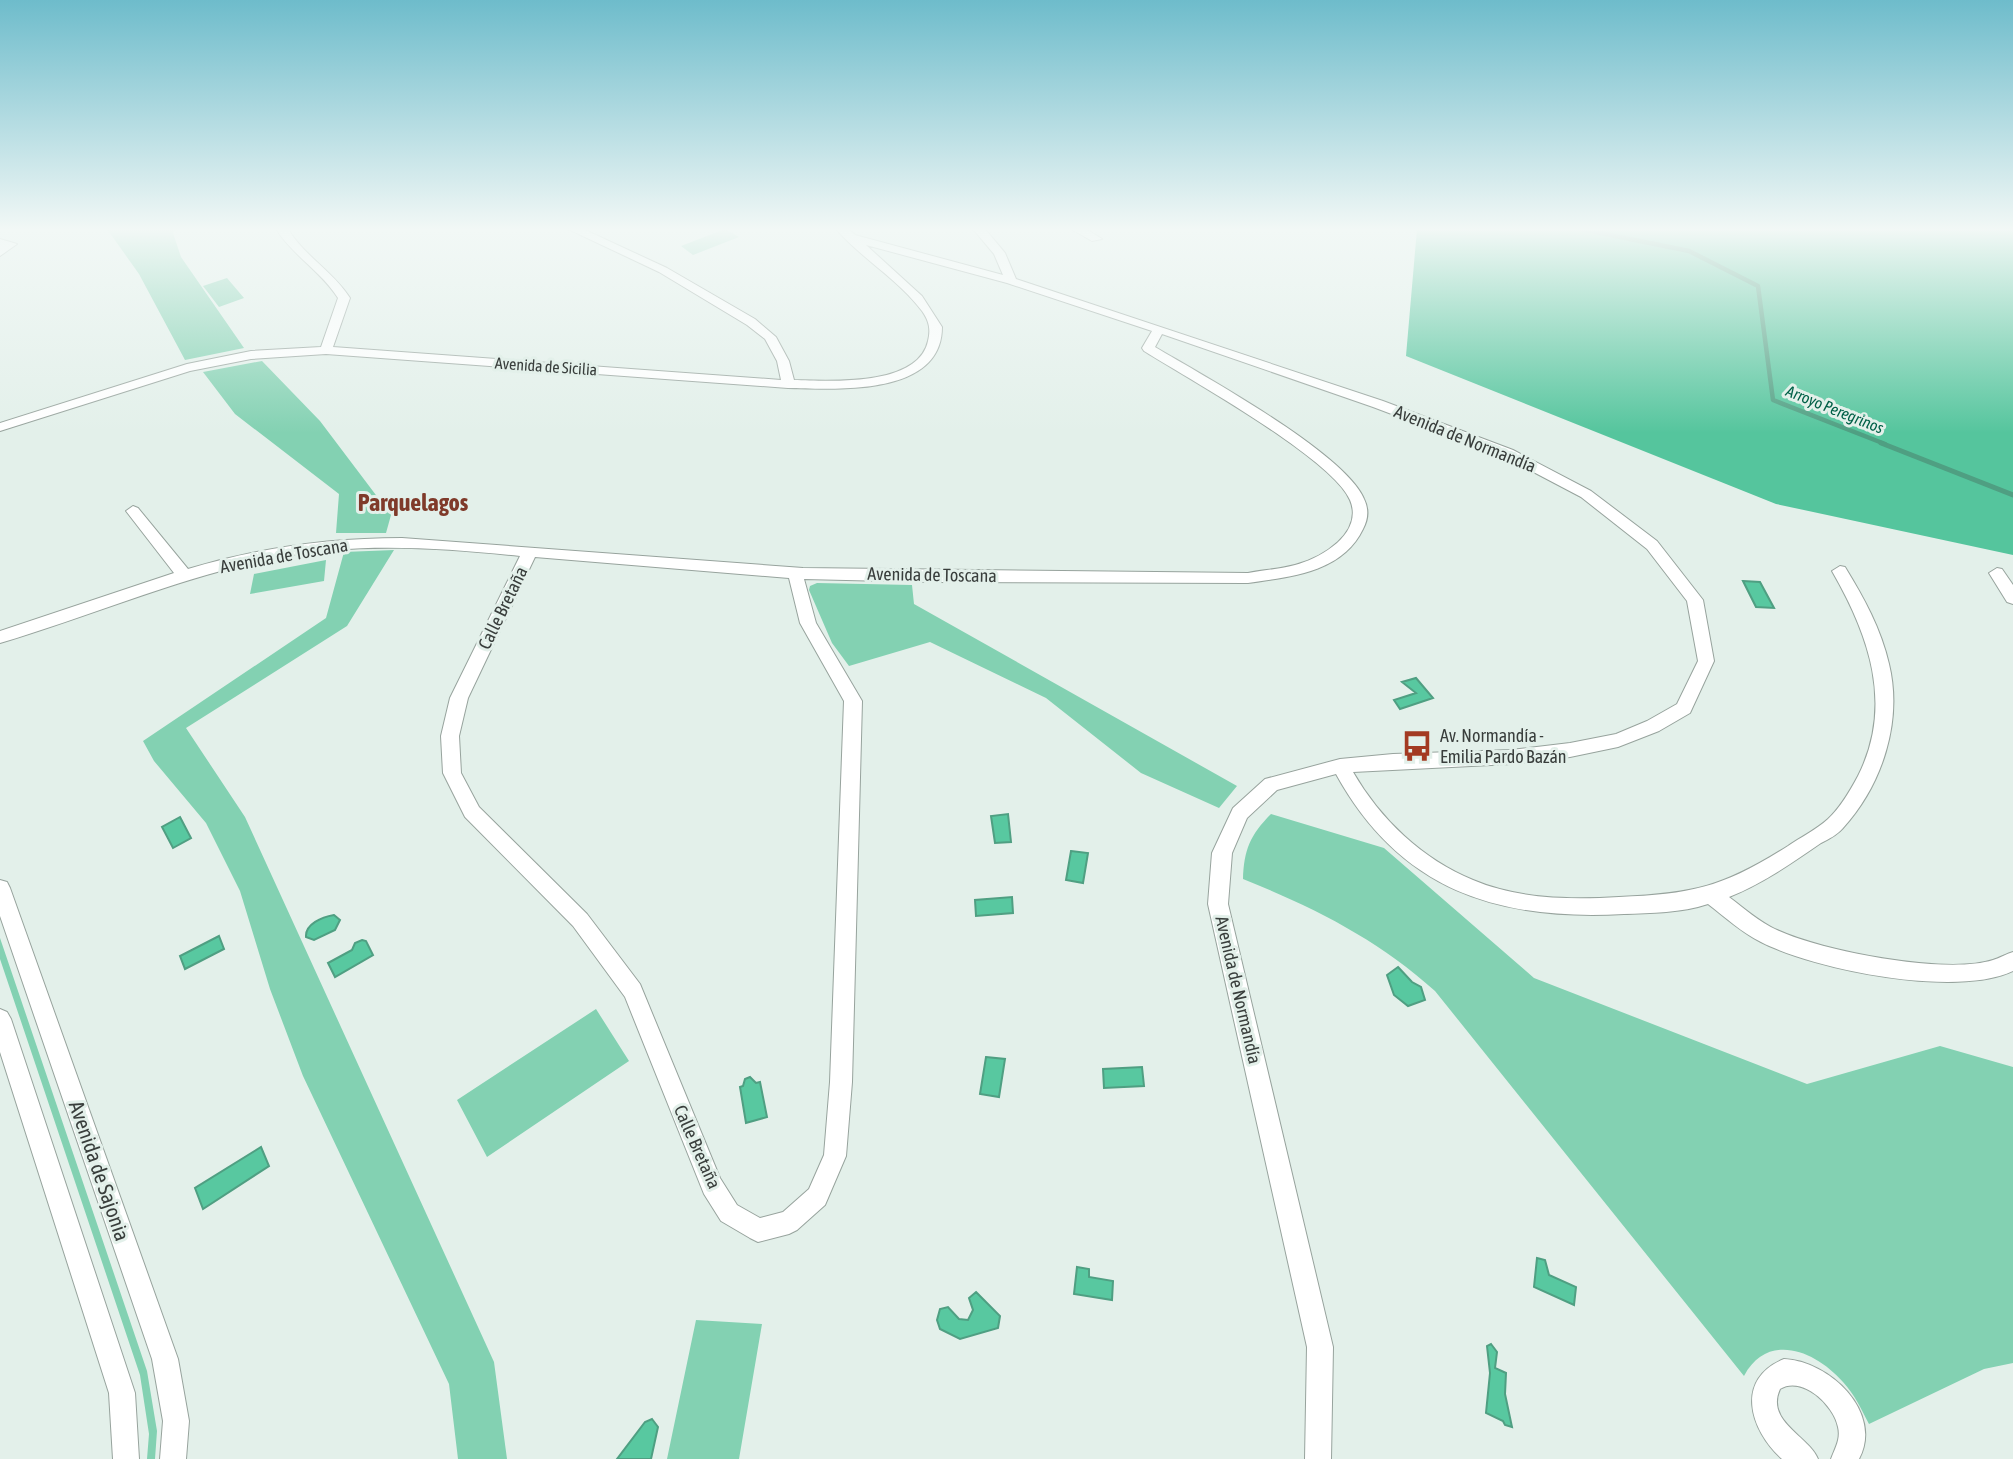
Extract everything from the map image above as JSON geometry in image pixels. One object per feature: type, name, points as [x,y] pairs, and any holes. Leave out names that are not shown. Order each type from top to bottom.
[{"type":"street","points":[[326,350],[344,297]]},
{"type":"street","points":[[710,297],[751,321],[770,337],[783,361],[788,384]]},
{"type":"street","name":"Avenida de Sicilia","points":[[0,427],[187,368],[251,355],[326,350],[788,384],[855,384],[888,378],[916,366],[931,352],[936,334],[934,321],[916,297]]},
{"type":"street","name":"Avenida de Normandía","points":[[1060,297],[1378,404],[1508,453],[1586,494],[1652,545],[1695,600],[1706,661],[1684,708],[1653,726],[1618,740],[1570,750],[1511,757],[1340,765],[1271,784],[1240,813],[1222,853],[1218,904],[1320,1347],[1318,1459]]},
{"type":"street","name":"Avenida de Toscana","points":[[0,637],[185,576],[280,553],[320,546],[373,542],[457,544],[795,573],[1248,578],[1303,569],[1335,553],[1353,535],[1361,517],[1357,498],[1336,474],[1306,449],[1148,348],[1159,329]]},
{"type":"street","points":[[133,511],[185,576]]},
{"type":"street","name":"Calle Bretaña","points":[[530,552],[460,698],[450,736],[452,773],[471,812],[580,920],[633,991],[712,1186],[729,1213],[758,1230],[789,1222],[817,1197],[835,1156],[841,1082],[853,701],[808,623],[795,573]]},
{"type":"street","points":[[1340,765],[1373,818],[1423,862],[1474,889],[1534,905],[1588,908],[1672,902],[1711,895],[1771,867],[1834,825],[1867,782],[1884,732],[1885,685],[1874,636],[1855,594],[1840,571]]},
{"type":"street","points":[[1997,573],[2013,598]]},
{"type":"street","name":"Avenida de Sajonia","points":[[0,888],[165,1359],[176,1421],[173,1459]]},
{"type":"street","points":[[1711,895],[1770,937],[1829,956],[1902,970],[1977,975],[2007,967],[2013,961]]},
{"type":"street","points":[[0,1019],[122,1393],[125,1459]]},
{"type":"street","points":[[1805,1459],[1783,1443],[1766,1412],[1764,1397],[1768,1384],[1775,1375],[1786,1371],[1800,1372],[1815,1379],[1841,1403],[1853,1432],[1852,1446],[1844,1459]]},
{"type":"shaded area","points":[[151,297],[209,297],[244,348],[185,360]]},
{"type":"shaded area","points":[[211,297],[244,298],[219,307]]},
{"type":"shaded area","points":[[1411,297],[2013,297],[2013,555],[1776,504],[1406,356]]},
{"type":"shaded area","points":[[262,361],[320,421],[391,515],[386,533],[336,533],[339,494],[235,414],[203,372]]},
{"type":"shaded area","points":[[394,550],[347,626],[186,728],[245,817],[494,1362],[507,1459],[458,1459],[449,1384],[303,1076],[270,989],[240,891],[206,823],[154,761],[143,741],[326,618],[344,552]]},
{"type":"shaded area","points":[[326,560],[324,581],[250,594],[254,574]]},
{"type":"shaded area","points":[[1743,581],[1760,582],[1774,608],[1756,607]]},
{"type":"shaded area","points":[[817,583],[912,585],[914,604],[1237,786],[1219,808],[1141,773],[1046,698],[930,642],[849,666],[832,643],[809,590],[810,586]]},
{"type":"shaded area","points":[[1416,678],[1433,698],[1400,709],[1394,700],[1416,693],[1402,682]]},
{"type":"shaded area","points":[[1008,814],[1011,842],[995,843],[991,816]]},
{"type":"shaded area","points":[[1271,814],[1384,848],[1534,978],[1807,1084],[1940,1046],[2013,1067],[2013,1363],[1984,1369],[1869,1424],[1843,1382],[1820,1362],[1806,1355],[1792,1350],[1766,1354],[1754,1362],[1744,1376],[1435,991],[1391,956],[1344,926],[1243,879],[1250,844]]},
{"type":"shaded area","points":[[180,817],[191,838],[173,848],[162,827]]},
{"type":"shaded area","points":[[1071,851],[1088,853],[1083,883],[1066,880]]},
{"type":"shaded area","points":[[1012,897],[1013,913],[976,916],[975,900]]},
{"type":"shaded area","points":[[334,915],[340,920],[335,930],[314,940],[306,937],[311,925]]},
{"type":"shaded area","points":[[219,936],[224,949],[185,969],[180,956]]},
{"type":"shaded area","points":[[0,938],[147,1371],[157,1431],[155,1459],[147,1459],[149,1434],[140,1375],[0,959]]},
{"type":"shaded area","points":[[366,941],[373,955],[335,977],[328,963],[352,950],[355,943]]},
{"type":"shaded area","points":[[1398,967],[1412,982],[1421,987],[1425,1000],[1408,1006],[1394,995],[1387,975]]},
{"type":"shaded area","points":[[596,1009],[629,1061],[487,1157],[457,1100]]},
{"type":"shaded area","points":[[986,1057],[1005,1059],[999,1097],[980,1094]]},
{"type":"shaded area","points":[[1142,1067],[1144,1086],[1104,1088],[1103,1069]]},
{"type":"shaded area","points":[[750,1077],[756,1083],[760,1082],[767,1117],[746,1123],[740,1087],[745,1079]]},
{"type":"shaded area","points":[[261,1147],[269,1166],[203,1209],[195,1188]]},
{"type":"shaded area","points":[[1537,1258],[1545,1260],[1549,1275],[1576,1287],[1574,1305],[1534,1287]]},
{"type":"shaded area","points":[[1077,1267],[1089,1269],[1089,1277],[1113,1281],[1112,1300],[1074,1294]]},
{"type":"shaded area","points":[[976,1292],[1000,1316],[998,1328],[960,1339],[940,1329],[937,1320],[940,1309],[948,1307],[959,1319],[968,1320],[973,1310],[969,1298]]},
{"type":"shaded area","points":[[696,1320],[762,1324],[739,1459],[667,1459]]},
{"type":"shaded area","points":[[1491,1344],[1497,1352],[1495,1368],[1506,1373],[1505,1394],[1512,1427],[1486,1413],[1490,1373],[1487,1346]]},
{"type":"shaded area","points":[[652,1419],[658,1427],[651,1459],[617,1459],[645,1422]]},
{"type":"waterway","name":"Arroyo Peregrinos","points":[[1759,297],[1773,400],[1885,444]]},
{"type":"waterway","name":"Arroyo Peregrinos","points":[[1881,443],[2013,495]]},
{"type":"place","name":"Av. Normandía - Emilia Pardo Bazán","points":[[1417,746]]},
{"type":"district","name":"Parquelagos","points":[[413,503]]}]
